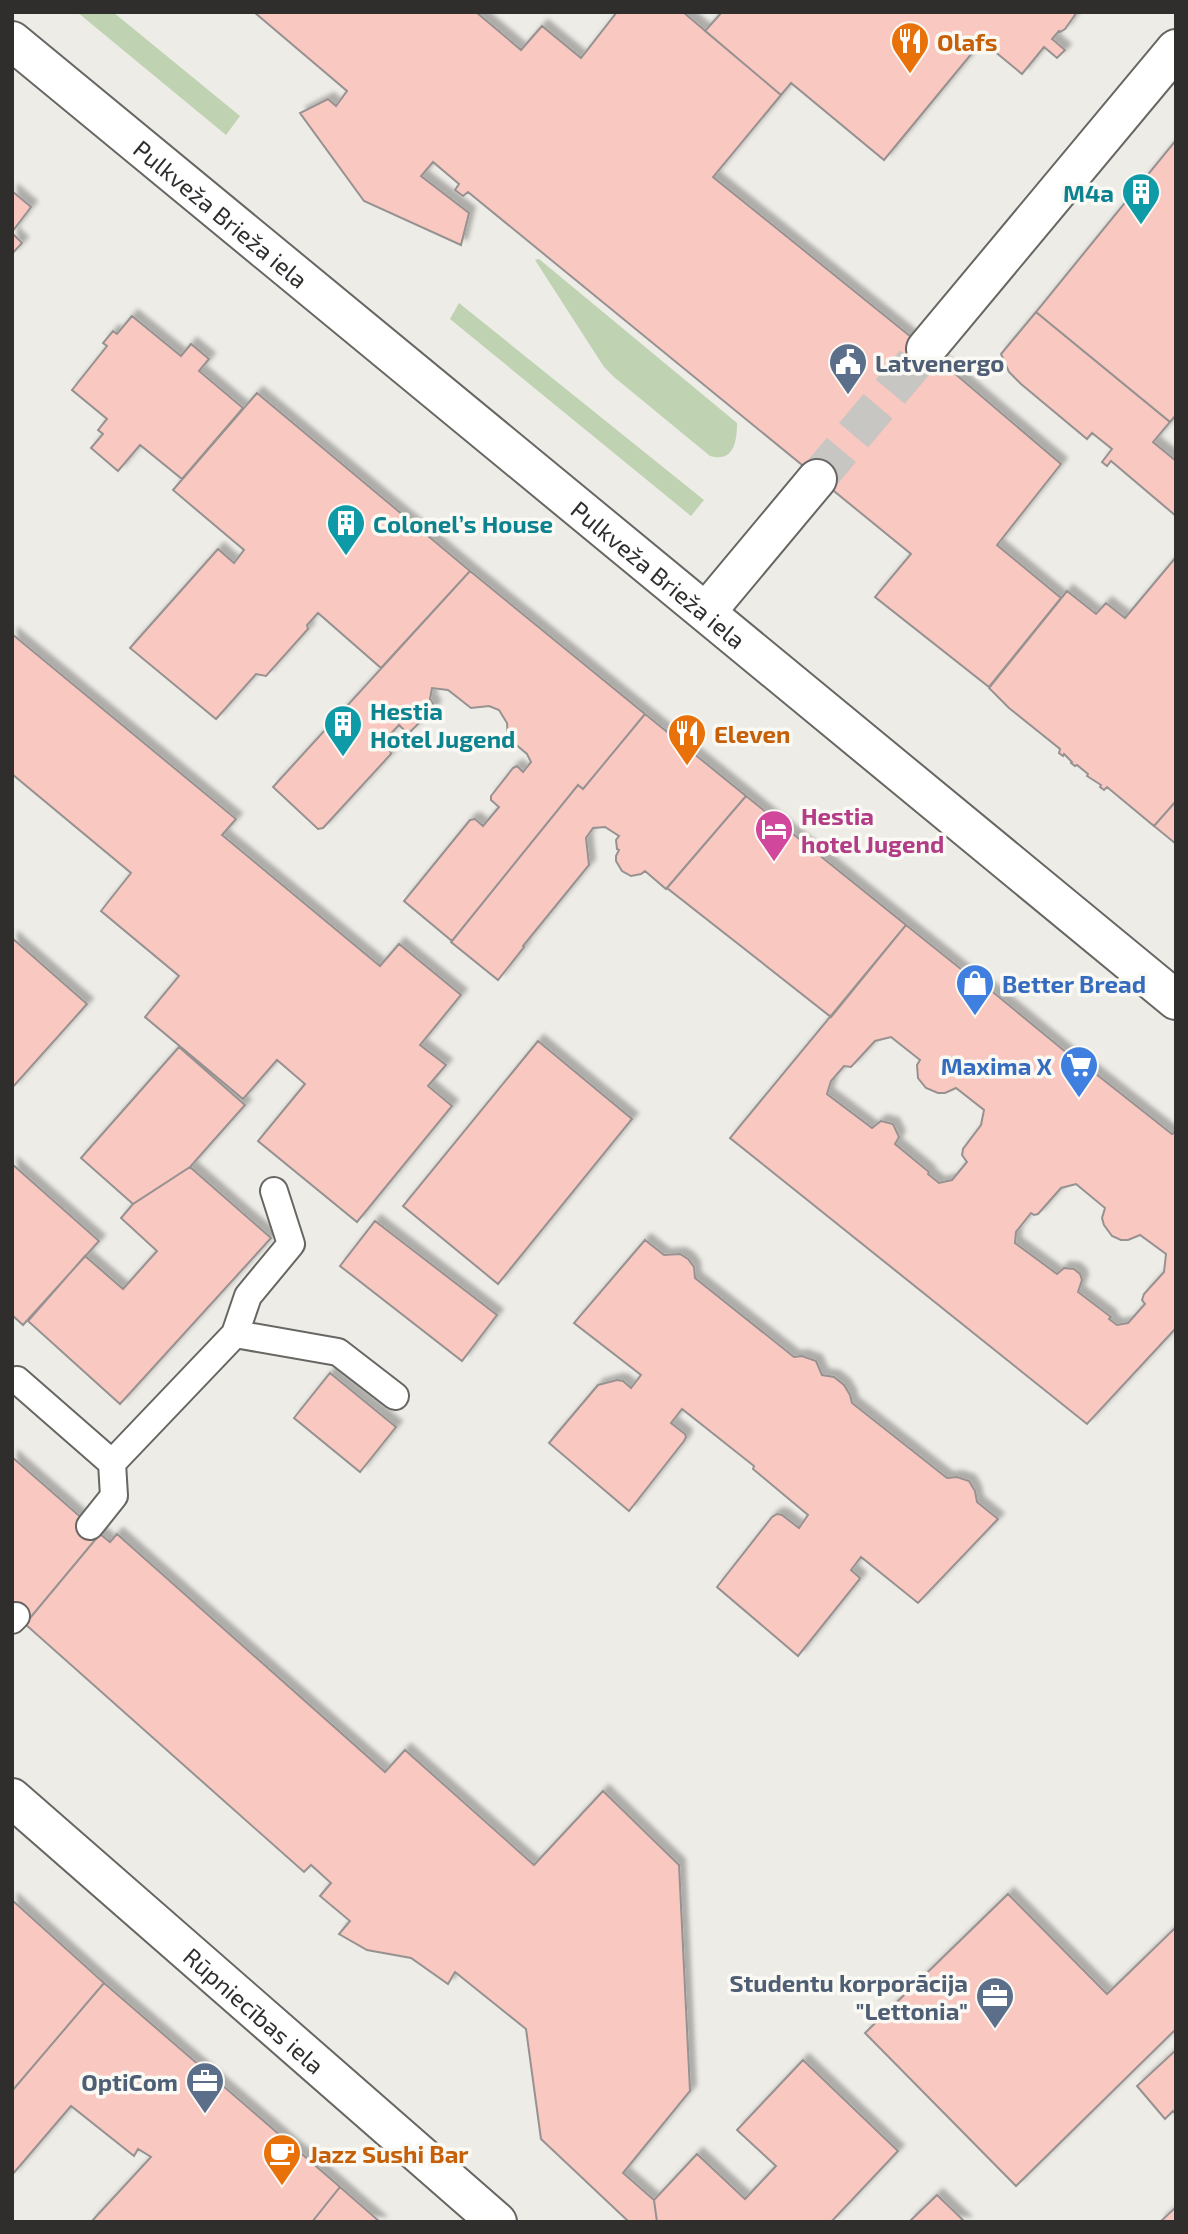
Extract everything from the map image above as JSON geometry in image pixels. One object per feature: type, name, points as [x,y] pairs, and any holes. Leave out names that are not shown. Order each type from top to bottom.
[{"type":"main road","name":"Pulkveža Brieža iela","points":[[12,41],[1176,1000]]},
{"type":"main road","points":[[926,349],[1176,49]]},
{"type":"main road","points":[[706,612],[817,479]]},
{"type":"main road","name":"Rūpniecības iela","points":[[12,1798],[497,2222]]},
{"type":"lane","points":[[111,1463],[235,1334],[248,1296],[291,1244],[274,1191]]},
{"type":"lane","points":[[235,1334],[338,1352],[395,1396]]},
{"type":"lane","points":[[17,1380],[111,1463],[114,1496],[90,1526]]},
{"type":"green space","points":[[77,12],[113,12],[240,116],[226,135]]},
{"type":"green space","points":[[539,259],[737,423],[735,443],[729,453],[718,457],[710,456],[604,367],[535,260]]},
{"type":"green space","points":[[459,303],[704,500],[691,516],[450,319]]},
{"type":"building","name":"Latvenergo","points":[[254,12],[476,12],[521,50],[542,26],[581,58],[617,12],[683,12],[781,95],[713,177],[926,349],[1061,464],[997,545],[1061,598],[989,687],[875,597],[911,554],[468,192],[463,196],[455,190],[459,184],[433,162],[421,176],[469,213],[461,245],[364,201],[300,113],[328,99],[336,106],[347,91]]},
{"type":"building","points":[[722,12],[1077,12],[1065,29],[1052,39],[1065,50],[1057,58],[1044,47],[1022,74],[982,41],[884,160],[791,83],[781,95],[705,31]]},
{"type":"building","name":"M4a","points":[[1176,140],[1176,415],[1170,422],[1036,312]]},
{"type":"building","points":[[12,191],[31,207],[12,232]]},
{"type":"building","points":[[12,233],[22,243],[12,254]]},
{"type":"building","points":[[1036,312],[1170,422],[1153,442],[1176,461],[1176,516],[1111,461],[1107,466],[1102,462],[1112,449],[1092,433],[1087,439],[1009,372],[1001,354]]},
{"type":"building","points":[[132,316],[181,356],[191,344],[209,359],[199,371],[243,408],[182,479],[140,445],[118,471],[91,448],[103,434],[98,430],[107,419],[72,390],[107,346],[103,343],[113,331],[117,334]]},
{"type":"building","name":"Colonel’s House","points":[[257,393],[470,571],[381,668],[318,613],[307,625],[308,629],[266,676],[256,674],[216,719],[130,648],[218,549],[234,563],[244,550],[173,490]]},
{"type":"building","points":[[1176,557],[1176,801],[1154,826],[1107,787],[1104,790],[1064,754],[1063,756],[1059,753],[1060,749],[1009,708],[989,688],[1067,591],[1096,614],[1106,603],[1125,618]]},
{"type":"building","name":"Hestia Hotel Jugend","points":[[470,571],[645,714],[583,789],[578,785],[452,941],[404,901],[470,820],[475,819],[483,826],[499,807],[491,800],[491,796],[513,768],[517,766],[523,772],[531,762],[527,754],[508,738],[507,723],[499,710],[489,706],[471,708],[448,690],[432,688],[430,699],[435,707],[411,731],[406,732],[399,725],[382,743],[391,754],[323,828],[318,829],[273,787]]},
{"type":"building","points":[[12,634],[236,819],[222,835],[380,966],[399,944],[461,995],[420,1045],[446,1065],[428,1086],[452,1106],[357,1222],[258,1141],[305,1084],[277,1060],[243,1099],[145,1017],[179,976],[101,911],[131,873],[12,774]]},
{"type":"building","points":[[645,714],[746,796],[666,889],[645,871],[631,876],[622,871],[616,861],[619,850],[616,840],[619,836],[605,827],[593,828],[586,838],[589,865],[498,980],[451,942],[578,785],[583,789]]},
{"type":"building","points":[[746,796],[906,925],[831,1017],[667,888]]},
{"type":"building","points":[[1176,801],[1176,844],[1154,826]]},
{"type":"building","points":[[906,925],[1090,1072],[1091,1070],[1172,1134],[1176,1134],[1176,1328],[1087,1424],[730,1138]],"holes":[[[891,1037],[920,1060],[917,1065],[918,1078],[926,1088],[938,1093],[956,1088],[984,1110],[981,1125],[963,1149],[962,1155],[967,1162],[952,1180],[939,1183],[895,1144],[899,1137],[893,1124],[881,1121],[872,1128],[827,1094],[831,1081],[844,1066],[851,1067],[875,1041]],[[1076,1184],[1105,1208],[1102,1218],[1112,1236],[1128,1240],[1140,1235],[1166,1254],[1164,1272],[1144,1294],[1142,1300],[1145,1304],[1128,1323],[1117,1325],[1109,1319],[1111,1317],[1078,1292],[1082,1280],[1074,1269],[1064,1268],[1057,1274],[1015,1243],[1016,1232],[1031,1213],[1038,1214],[1061,1188]]]},
{"type":"building","points":[[12,938],[87,1004],[12,1088]]},
{"type":"building","points":[[538,1041],[632,1119],[498,1284],[403,1206]]},
{"type":"building","points":[[179,1047],[245,1105],[190,1167],[133,1204],[81,1158]]},
{"type":"building","points":[[12,1164],[99,1241],[23,1325],[12,1315]]},
{"type":"building","points":[[190,1167],[271,1238],[120,1404],[28,1321],[85,1256],[123,1289],[157,1251],[121,1218],[133,1204]]},
{"type":"building","points":[[375,1221],[497,1315],[462,1361],[340,1266]]},
{"type":"building","points":[[645,1240],[664,1255],[680,1254],[688,1259],[694,1267],[695,1278],[794,1357],[802,1356],[816,1361],[822,1375],[834,1377],[844,1385],[852,1403],[947,1478],[957,1477],[969,1481],[977,1502],[998,1519],[918,1603],[861,1557],[851,1570],[859,1580],[798,1656],[717,1587],[772,1517],[782,1515],[799,1528],[808,1515],[753,1469],[754,1466],[682,1409],[671,1423],[685,1434],[684,1441],[629,1511],[549,1443],[598,1385],[617,1380],[623,1381],[631,1388],[641,1375],[574,1323]]},
{"type":"building","points":[[330,1373],[396,1427],[360,1472],[294,1418]]},
{"type":"building","points":[[12,1457],[100,1534],[25,1624],[12,1613]]},
{"type":"building","points":[[100,1534],[110,1542],[117,1534],[385,1772],[405,1750],[534,1865],[603,1791],[679,1865],[690,2091],[623,2173],[654,2200],[657,2222],[629,2222],[541,2139],[526,2029],[455,1972],[448,1984],[411,1958],[367,1950],[339,1934],[350,1921],[320,1896],[331,1883],[311,1865],[304,1872],[25,1624]]},
{"type":"building","points":[[1008,1894],[1107,1994],[1176,1927],[1176,2029],[1016,2186],[865,2033]]},
{"type":"building","points":[[12,1900],[104,1983],[12,2091]]},
{"type":"building","points":[[104,1983],[340,2187],[312,2222],[91,2222],[151,2157],[138,2149],[134,2156],[71,2106],[12,2175],[12,2091]]},
{"type":"building","points":[[1176,2050],[1176,2114],[1173,2111],[1165,2119],[1137,2086]]},
{"type":"building","points":[[803,2060],[898,2151],[831,2222],[657,2222],[654,2200],[697,2154],[745,2199],[776,2166],[737,2130]]},
{"type":"building","points":[[340,2187],[380,2222],[312,2222]]},
{"type":"building","points":[[937,2195],[965,2222],[909,2222]]},
{"type":"building","points":[[1176,2207],[1176,2222],[1160,2222]]},
{"type":"tunnel","points":[[817,479],[926,349]]},
{"type":"place","name":"Olafs","points":[[910,75]]},
{"type":"place","name":"M4a","points":[[1141,226]]},
{"type":"place","name":"Latvenergo","points":[[848,396]]},
{"type":"place","name":"Colonel’s House","points":[[346,557]]},
{"type":"place","name":"Hestia Hotel Jugend","points":[[343,758]]},
{"type":"place","name":"Eleven","points":[[687,767]]},
{"type":"place","name":"Hestia hotel Jugend","points":[[774,863]]},
{"type":"place","name":"Better Bread","points":[[975,1017]]},
{"type":"place","name":"Maxima X","points":[[1079,1099]]},
{"type":"place","name":"Studentu korporācija \"Lettonia\"","points":[[995,2030]]},
{"type":"place","name":"OptiCom","points":[[205,2115]]},
{"type":"place","name":"Jazz Sushi Bar","points":[[282,2187]]}]
